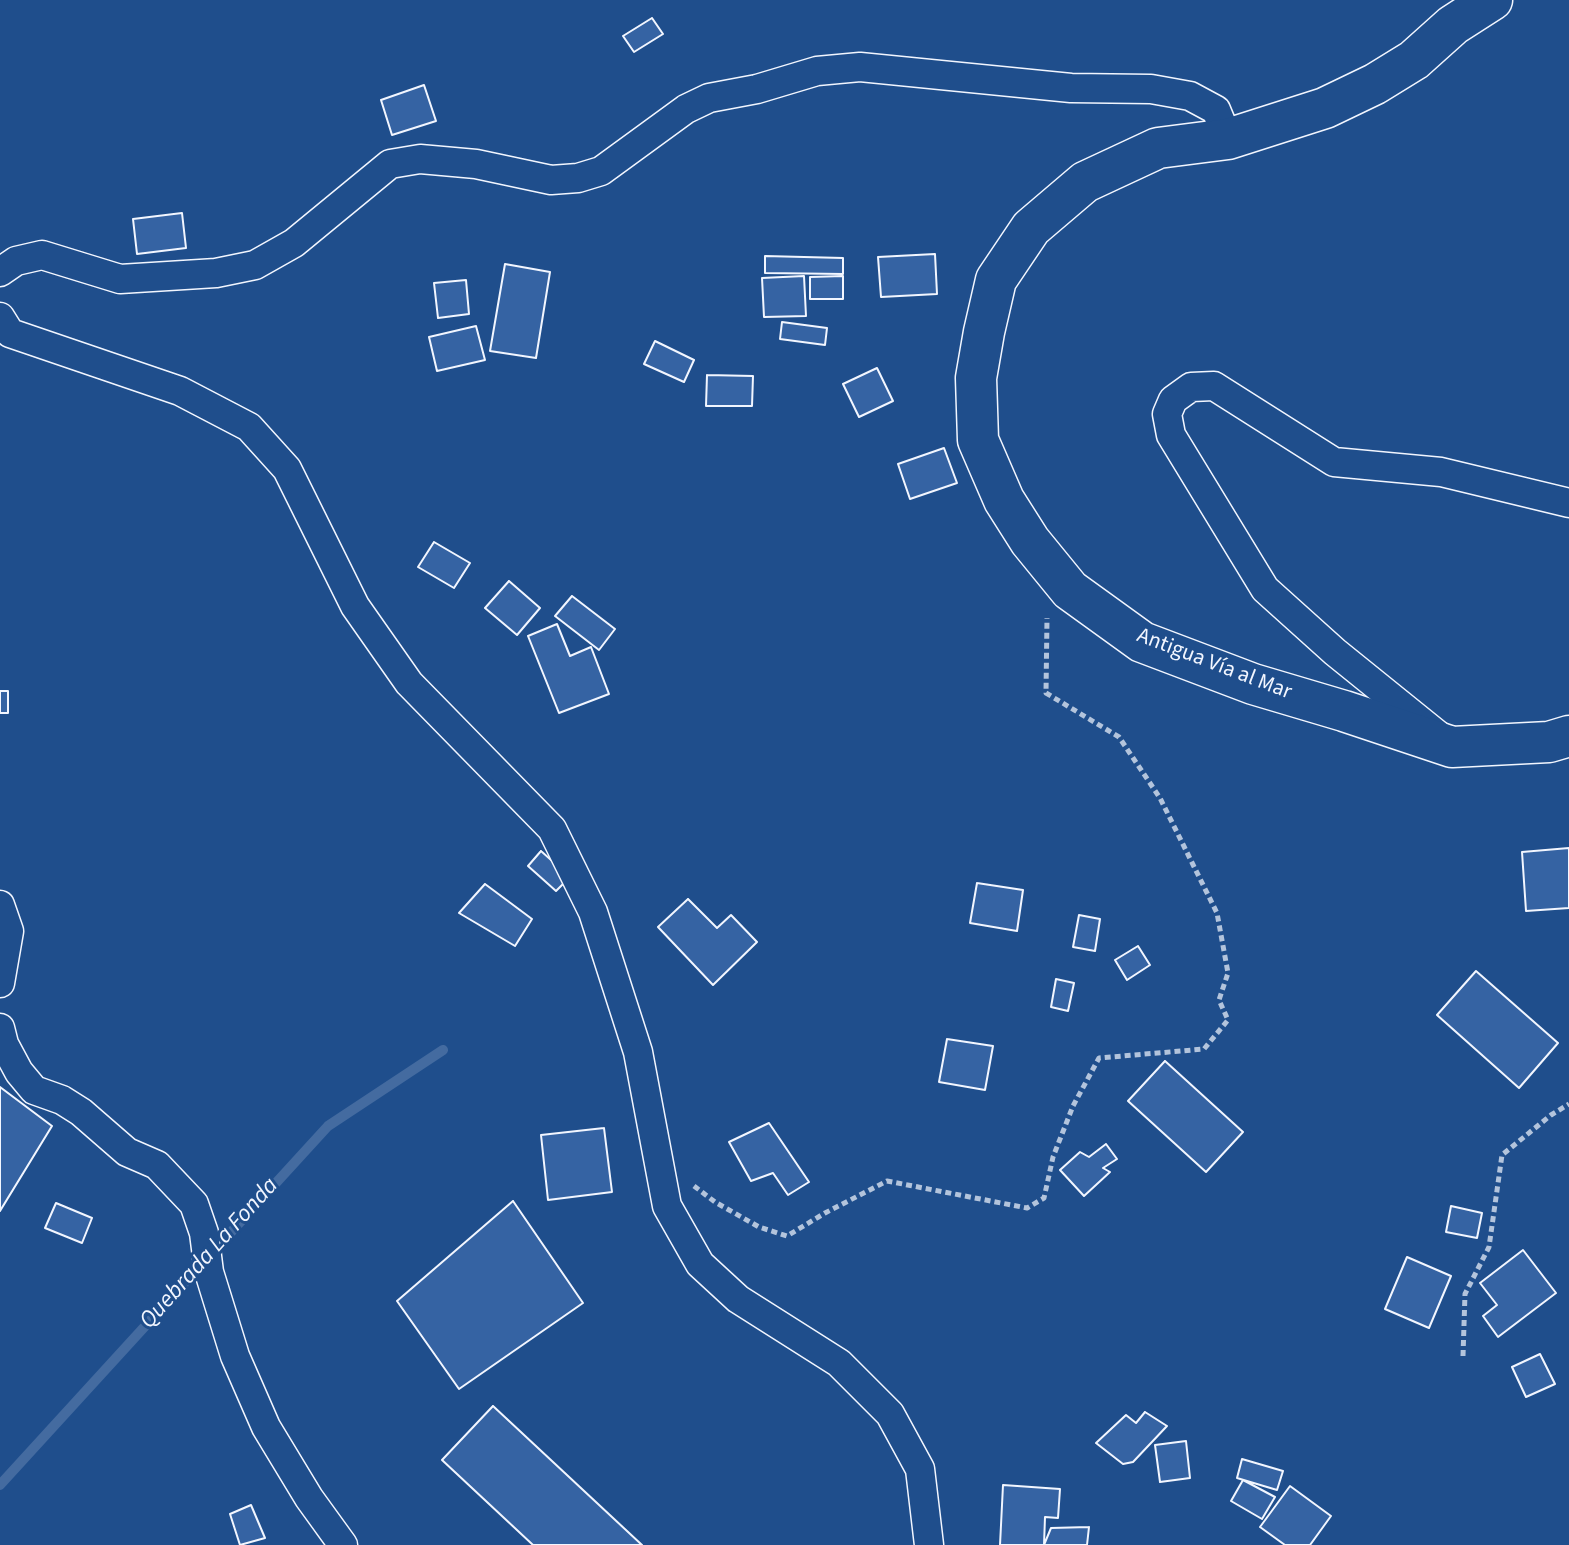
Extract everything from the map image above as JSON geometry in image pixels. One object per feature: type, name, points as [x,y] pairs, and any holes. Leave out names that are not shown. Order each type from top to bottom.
[{"type":"main road","name":"Antigua Vía al Mar","points":[[1492,0],[1453,25],[1414,60],[1375,84],[1325,108],[1228,139],[1158,148],[1085,182],[1031,228],[996,280],[976,378],[978,440],[1004,500],[1030,541],[1055,572],[1070,590],[1142,642],[1253,684],[1452,747],[1549,742],[1569,736]]},
{"type":"street","points":[[0,272],[16,261],[42,255],[120,279],[216,273],[255,265],[294,243],[390,164],[434,160],[476,164],[551,180],[578,178],[601,171],[686,109],[709,98],[757,89],[817,71],[860,67],[1071,88],[1151,89],[1190,96],[1216,110],[1228,139]]},
{"type":"street","points":[[0,317],[10,333],[180,391],[249,427],[287,469],[355,606],[409,683],[552,829],[593,912],[638,1052],[667,1206],[700,1264],[738,1299],[839,1363],[890,1414],[920,1469],[929,1545]]},
{"type":"street","points":[[1452,747],[1335,652],[1265,589],[1171,435],[1167,414],[1173,400],[1191,387],[1214,386],[1334,462],[1441,472],[1569,503]]},
{"type":"street","points":[[0,905],[9,931],[0,983]]},
{"type":"street","points":[[0,1028],[4,1044],[19,1072],[34,1090],[62,1100],[81,1112],[127,1152],[157,1165],[194,1204],[204,1233],[209,1272],[226,1328],[259,1413],[309,1498],[343,1545]]},
{"type":"path","points":[[658,1159],[715,1202],[759,1227],[787,1236],[887,1181],[1027,1208],[1044,1198],[1053,1157],[1073,1106],[1099,1058],[1204,1049],[1228,1020],[1219,1000],[1228,973],[1217,913],[1160,798],[1119,737],[1046,693],[1046,626],[1055,572]]},
{"type":"path","points":[[1463,1356],[1465,1294],[1489,1247],[1502,1155],[1569,1104]]},
{"type":"building","points":[[652,18],[663,34],[634,52],[623,36]]},
{"type":"building","points":[[424,85],[436,121],[392,135],[381,100]]},
{"type":"building","points":[[182,213],[186,248],[137,254],[133,219]]},
{"type":"building","points":[[935,254],[937,294],[881,297],[878,257]]},
{"type":"building","points":[[765,256],[843,258],[843,274],[765,273]]},
{"type":"building","points":[[505,264],[550,272],[536,358],[490,351]]},
{"type":"building","points":[[804,276],[806,316],[764,317],[762,278]]},
{"type":"building","points":[[843,276],[843,299],[810,299],[810,277]]},
{"type":"building","points":[[466,280],[469,314],[438,318],[434,283]]},
{"type":"building","points":[[782,322],[827,328],[825,345],[780,339]]},
{"type":"building","points":[[476,326],[485,360],[437,371],[429,337]]},
{"type":"building","points":[[655,341],[694,360],[684,382],[644,364]]},
{"type":"building","points":[[877,368],[893,401],[859,417],[843,384]]},
{"type":"building","points":[[707,375],[753,376],[752,406],[706,406]]},
{"type":"building","points":[[944,448],[957,483],[910,499],[898,464]]},
{"type":"building","points":[[434,542],[470,563],[454,588],[418,567]]},
{"type":"building","points":[[509,581],[540,608],[517,635],[485,608]]},
{"type":"building","points":[[572,596],[615,629],[599,650],[555,616]]},
{"type":"building","points":[[557,624],[570,656],[591,647],[609,694],[559,713],[528,636]]},
{"type":"building","points":[[0,691],[8,691],[8,713],[0,713]]},
{"type":"building","points":[[1569,848],[1569,908],[1526,911],[1522,852]]},
{"type":"building","points":[[541,851],[570,877],[556,891],[528,866]]},
{"type":"building","points":[[977,883],[1023,890],[1017,931],[970,923]]},
{"type":"building","points":[[485,884],[532,919],[515,946],[459,913]]},
{"type":"building","points":[[688,899],[717,928],[731,915],[757,942],[713,985],[658,927]]},
{"type":"building","points":[[1079,915],[1100,919],[1095,951],[1073,947]]},
{"type":"building","points":[[1138,946],[1150,965],[1127,980],[1115,960]]},
{"type":"building","points":[[1476,971],[1558,1043],[1519,1088],[1437,1015]]},
{"type":"building","points":[[1056,979],[1074,983],[1068,1011],[1051,1007]]},
{"type":"building","points":[[947,1039],[993,1046],[985,1090],[939,1082]]},
{"type":"building","points":[[1165,1061],[1243,1132],[1206,1172],[1128,1101]]},
{"type":"building","points":[[0,1087],[52,1126],[0,1211]]},
{"type":"building","points":[[769,1123],[809,1182],[788,1195],[773,1173],[751,1181],[729,1142]]},
{"type":"building","points":[[604,1128],[612,1192],[548,1200],[541,1135]]},
{"type":"building","points":[[1106,1144],[1117,1159],[1103,1168],[1110,1172],[1084,1196],[1060,1170],[1080,1152],[1089,1157]]},
{"type":"building","points":[[513,1201],[583,1303],[459,1389],[397,1301]]},
{"type":"building","points":[[56,1203],[92,1218],[82,1243],[45,1228]]},
{"type":"building","points":[[1451,1206],[1482,1213],[1477,1238],[1446,1232]]},
{"type":"building","points":[[1523,1250],[1556,1293],[1498,1337],[1483,1316],[1497,1305],[1480,1283]]},
{"type":"building","points":[[1407,1257],[1451,1276],[1429,1328],[1385,1309]]},
{"type":"building","points":[[1540,1354],[1555,1384],[1526,1397],[1512,1367]]},
{"type":"building","points":[[493,1406],[642,1545],[533,1545],[442,1460]]},
{"type":"building","points":[[1145,1412],[1167,1426],[1133,1462],[1123,1464],[1096,1443],[1126,1415],[1136,1423]]},
{"type":"building","points":[[1186,1441],[1190,1478],[1160,1482],[1155,1445]]},
{"type":"building","points":[[1242,1459],[1283,1471],[1277,1490],[1237,1478]]},
{"type":"building","points":[[1243,1480],[1275,1497],[1262,1519],[1231,1501]]},
{"type":"building","points":[[1003,1485],[1060,1489],[1058,1518],[1045,1517],[1044,1545],[1000,1545]]},
{"type":"building","points":[[1290,1486],[1331,1516],[1310,1545],[1285,1545],[1260,1527]]},
{"type":"building","points":[[251,1505],[265,1538],[240,1545],[230,1514]]},
{"type":"building","points":[[1089,1527],[1087,1545],[1044,1545],[1051,1528]]},
{"type":"waterway","name":"Quebrada La Fonda","points":[[0,1485],[328,1126],[443,1050]]}]
